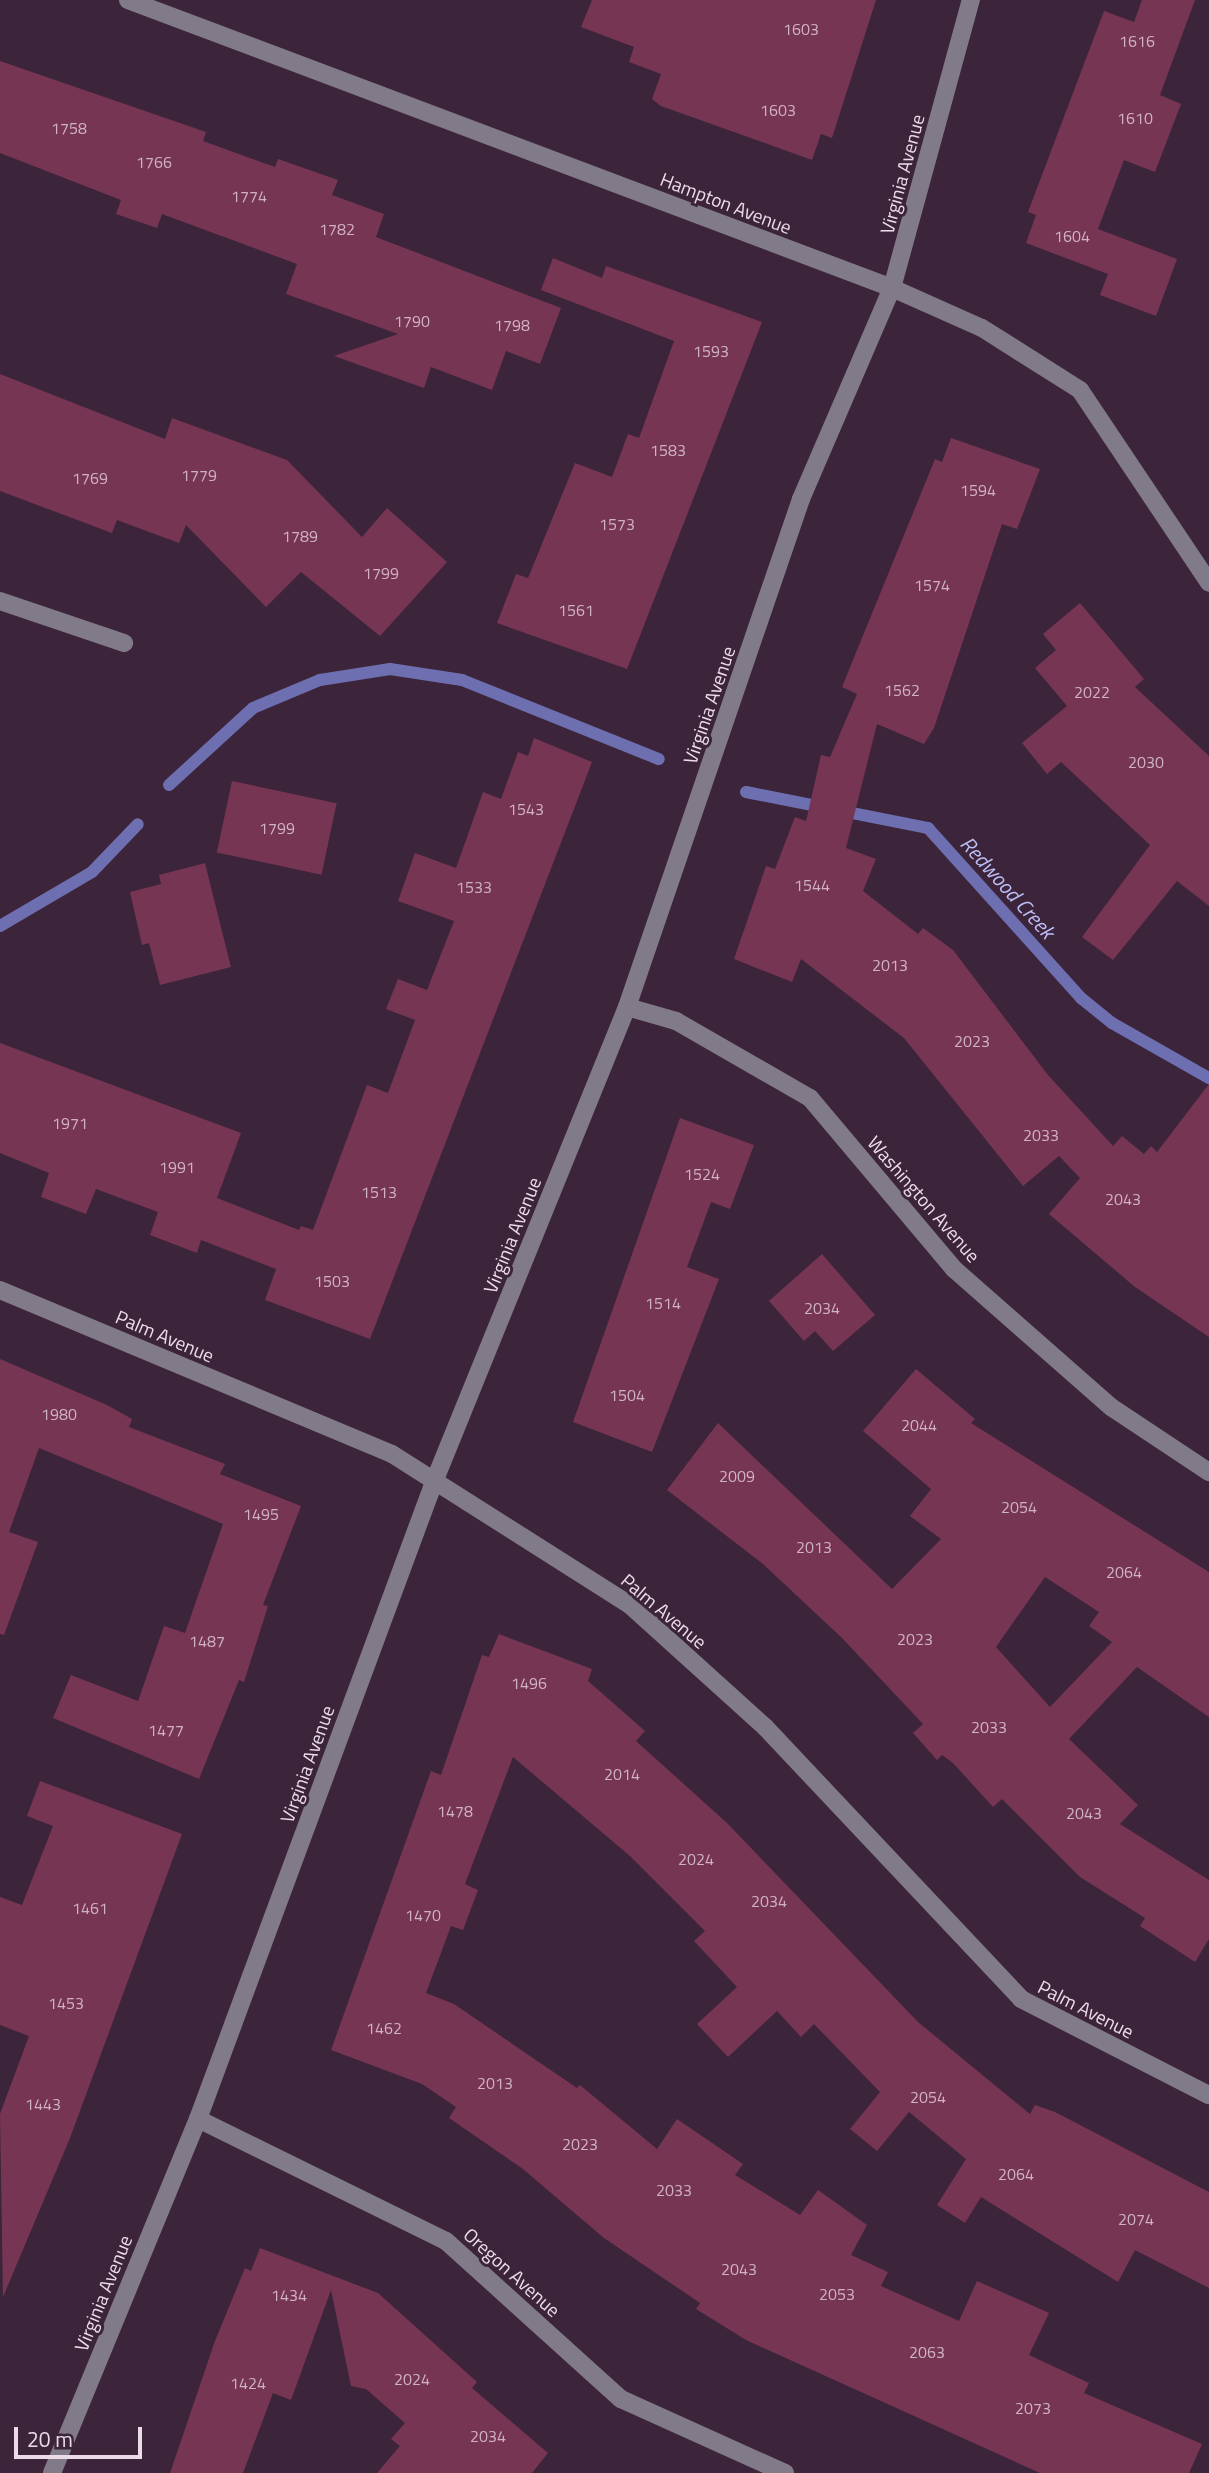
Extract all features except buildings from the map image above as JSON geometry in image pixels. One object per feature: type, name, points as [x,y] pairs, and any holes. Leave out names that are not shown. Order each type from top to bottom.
[{"type":"street","name":"Hampton Avenue","points":[[128,0],[892,288],[982,328],[1080,390],[1209,583]]},
{"type":"street","name":"Virginia Avenue","points":[[52,2473],[198,2119],[434,1482],[628,1007],[801,499],[892,288],[971,0]]},
{"type":"street","points":[[0,601],[124,643]]},
{"type":"street","name":"Washington Avenue","points":[[628,1007],[676,1021],[810,1098],[954,1269],[1111,1407],[1209,1472]]},
{"type":"street","name":"Palm Avenue","points":[[0,1290],[392,1454],[629,1605],[765,1727],[1021,1999],[1209,2095]]},
{"type":"street","name":"Oregon Avenue","points":[[198,2119],[446,2241],[621,2399],[785,2473]]},
{"type":"waterway","name":"Redwood Creek","points":[[169,785],[253,708],[320,680],[390,669],[462,680],[659,759]]},
{"type":"waterway","name":"Redwood Creek","points":[[746,792],[928,828],[1081,998],[1112,1023],[1209,1078]]},
{"type":"waterway","name":"Redwood Creek","points":[[0,926],[92,872],[138,824]]}]
